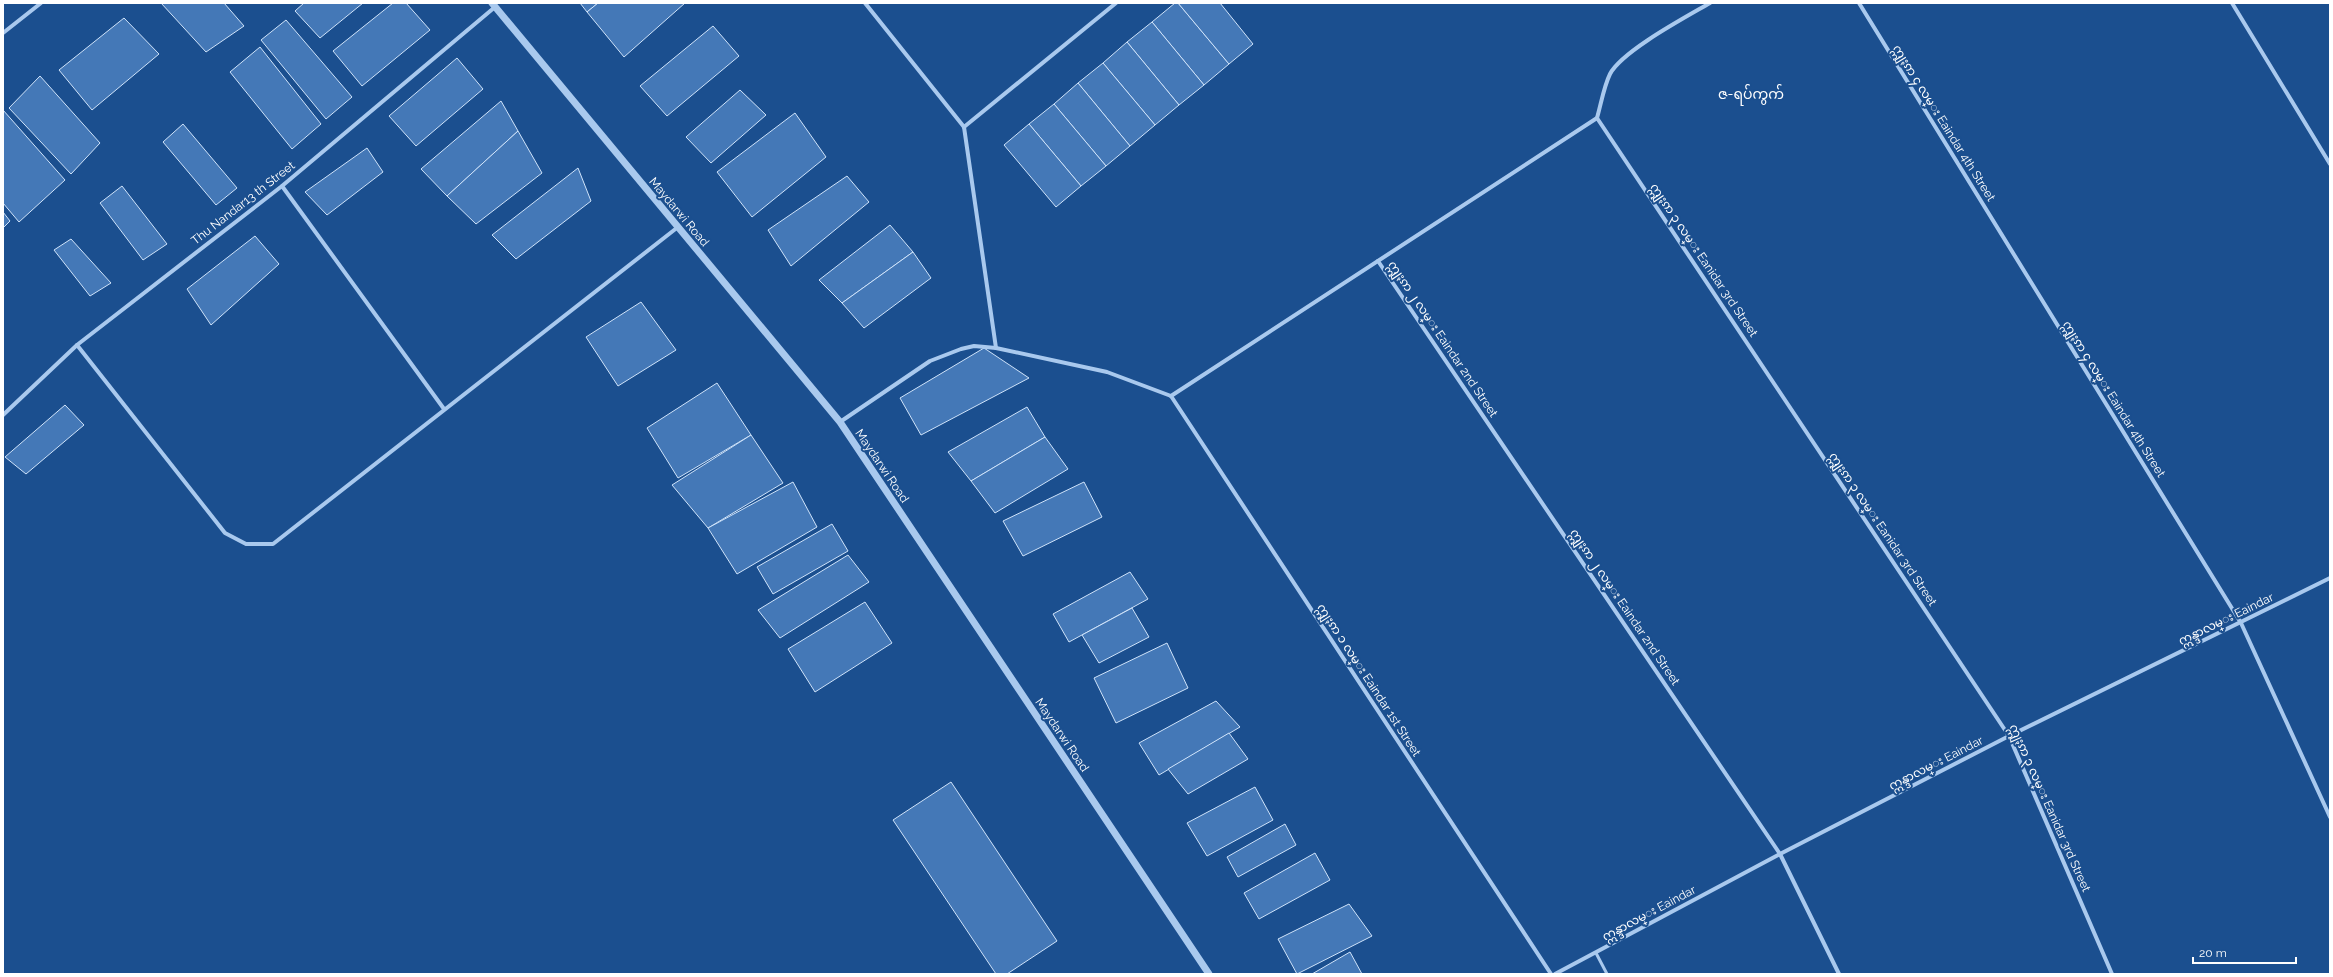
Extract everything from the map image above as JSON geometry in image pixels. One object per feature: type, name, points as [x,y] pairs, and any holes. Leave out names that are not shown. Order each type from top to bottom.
[{"type":"street","points":[[3,33],[41,3]]},
{"type":"street","points":[[865,3],[964,127],[996,348]]},
{"type":"street","points":[[964,127],[1116,3]]},
{"type":"street","points":[[840,422],[930,361],[974,346],[996,348],[1107,372],[1170,396],[1597,118],[1610,74],[1617,66],[1641,46],[1710,3]]},
{"type":"street","name":"ဣျႏၵာ ၄ လမ္း Eaindar 4th Street","points":[[1859,3],[2241,624],[2330,817]]},
{"type":"street","points":[[2232,3],[2330,164]]},
{"type":"street","name":"Thu Nandar13 th Street","points":[[3,416],[77,345],[282,186],[494,5]]},
{"type":"street","name":"Maydarwi Road","points":[[494,5],[840,422],[1209,974]]},
{"type":"street","name":"ဣျႏၵာ ၃ လမ္း Eanidar 3rd Street","points":[[1597,118],[2009,736],[2112,974]]},
{"type":"street","points":[[282,186],[444,409]]},
{"type":"street","points":[[77,345],[225,532],[246,544],[273,544],[678,227]]},
{"type":"street","name":"ဣျႏၵာ ၂ လမ္း Eaindar 2nd Street","points":[[1378,261],[1780,854],[1839,974]]},
{"type":"street","name":"ဣျႏၵာ ၁ လမ္း Eaindar 1st Street","points":[[1170,396],[1552,974]]},
{"type":"street","name":"ဣန္ဒာလမ္း Eaindar","points":[[1555,974],[1780,854],[2009,736],[2241,624],[2330,578]]},
{"type":"lane","points":[[1596,952],[1607,974]]},
{"type":"building","points":[[161,3],[224,3],[244,26],[206,52]]},
{"type":"building","points":[[304,3],[363,3],[320,38],[295,11]]},
{"type":"building","points":[[393,3],[406,3],[430,30],[362,86],[333,51]]},
{"type":"building","points":[[580,3],[598,3],[587,12]]},
{"type":"building","points":[[598,3],[685,3],[624,57],[587,12]]},
{"type":"building","points":[[1175,3],[1178,3],[1229,64],[1204,85],[1152,22]]},
{"type":"building","points":[[1178,3],[1220,3],[1253,44],[1229,64]]},
{"type":"building","points":[[124,18],[159,54],[92,110],[59,70]]},
{"type":"building","points":[[286,20],[352,97],[326,119],[261,40]]},
{"type":"building","points":[[1152,22],[1204,85],[1179,105],[1127,42]]},
{"type":"building","points":[[713,26],[739,56],[667,116],[640,86]]},
{"type":"building","points":[[1127,42],[1179,105],[1155,125],[1103,63]]},
{"type":"building","points":[[260,47],[321,124],[292,149],[230,72]]},
{"type":"building","points":[[457,58],[483,89],[416,146],[389,116]]},
{"type":"building","points":[[1103,63],[1155,125],[1130,146],[1078,83]]},
{"type":"building","points":[[40,76],[100,143],[71,174],[9,108]]},
{"type":"building","points":[[1078,83],[1130,146],[1106,166],[1054,104]]},
{"type":"building","points":[[740,90],[766,115],[711,163],[686,137]]},
{"type":"building","points":[[501,101],[518,131],[447,196],[421,169]]},
{"type":"building","points":[[1054,104],[1106,166],[1081,186],[1029,124]]},
{"type":"building","points":[[3,110],[65,180],[19,222],[3,203]]},
{"type":"building","points":[[795,113],[826,157],[752,217],[717,172]]},
{"type":"building","points":[[183,124],[237,188],[216,205],[163,142]]},
{"type":"building","points":[[1029,124],[1081,186],[1056,207],[1004,145]]},
{"type":"building","points":[[518,131],[542,173],[476,224],[447,196]]},
{"type":"building","points":[[367,148],[383,172],[327,215],[305,192]]},
{"type":"building","points":[[578,168],[591,201],[516,259],[492,235]]},
{"type":"building","points":[[847,176],[869,202],[791,266],[768,230]]},
{"type":"building","points":[[122,186],[167,244],[143,260],[100,203]]},
{"type":"building","points":[[3,212],[10,221],[3,228]]},
{"type":"building","points":[[890,225],[913,252],[842,303],[819,280]]},
{"type":"building","points":[[255,236],[279,264],[211,325],[187,289]]},
{"type":"building","points":[[71,239],[111,283],[90,296],[54,250]]},
{"type":"building","points":[[913,252],[931,278],[864,328],[842,303]]},
{"type":"building","points":[[641,302],[676,350],[618,386],[586,337]]},
{"type":"building","points":[[984,348],[1029,378],[921,435],[900,398]]},
{"type":"building","points":[[717,383],[751,435],[678,478],[647,428]]},
{"type":"building","points":[[65,405],[84,425],[26,474],[5,457]]},
{"type":"building","points":[[1027,407],[1045,437],[971,481],[948,452]]},
{"type":"building","points":[[751,435],[783,483],[708,528],[672,485]]},
{"type":"building","points":[[1045,437],[1068,469],[995,513],[971,481]]},
{"type":"building","points":[[793,482],[817,527],[737,574],[708,528]]},
{"type":"building","points":[[1084,482],[1102,517],[1023,556],[1003,521]]},
{"type":"building","points":[[832,524],[848,551],[773,594],[757,567]]},
{"type":"building","points":[[848,555],[869,582],[780,638],[758,610]]},
{"type":"building","points":[[1130,572],[1148,599],[1069,642],[1053,614]]},
{"type":"building","points":[[865,602],[892,643],[815,692],[788,649]]},
{"type":"building","points":[[1132,608],[1149,637],[1099,663],[1082,635]]},
{"type":"building","points":[[1167,643],[1188,688],[1116,723],[1094,678]]},
{"type":"building","points":[[1216,701],[1240,727],[1159,775],[1139,743]]},
{"type":"building","points":[[1229,733],[1248,759],[1188,794],[1168,769]]},
{"type":"building","points":[[951,782],[1057,941],[1007,974],[996,974],[893,820]]},
{"type":"building","points":[[1255,787],[1273,820],[1207,856],[1187,823]]},
{"type":"building","points":[[1285,824],[1296,845],[1238,877],[1227,857]]},
{"type":"building","points":[[1315,853],[1330,880],[1259,919],[1244,893]]},
{"type":"building","points":[[1349,904],[1372,936],[1297,974],[1278,939]]},
{"type":"building","points":[[1350,952],[1362,974],[1312,974]]},
{"type":"district","name":"ဇ-ရပ်ကွက်","points":[[1751,94]]}]
